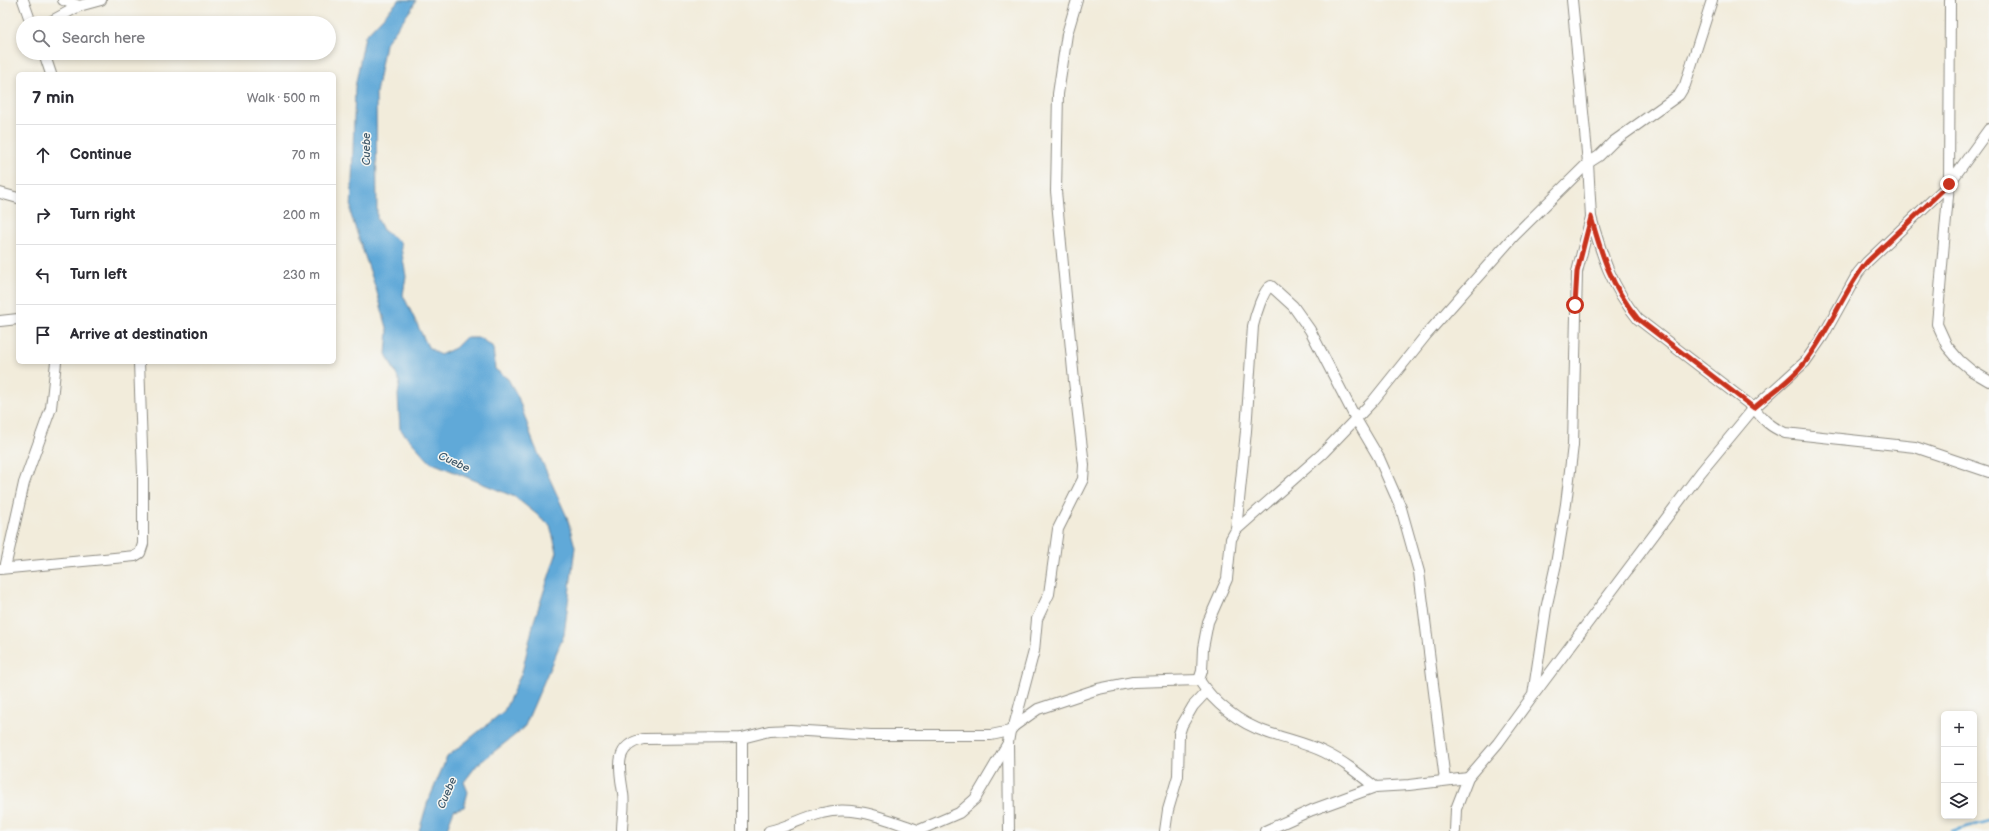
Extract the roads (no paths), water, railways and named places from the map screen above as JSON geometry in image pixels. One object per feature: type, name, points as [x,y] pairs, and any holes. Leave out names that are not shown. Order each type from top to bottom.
[{"type":"street","points":[[23,0],[28,16]]},
{"type":"street","points":[[63,0],[80,6]]},
{"type":"street","points":[[61,16],[80,6],[100,0]]},
{"type":"street","points":[[769,831],[786,827],[822,812],[844,810],[875,815],[918,831],[959,813],[975,799],[1008,743],[1034,651],[1037,619],[1049,594],[1058,529],[1083,478],[1084,465],[1074,381],[1056,191],[1058,94],[1068,34],[1077,0]]},
{"type":"street","points":[[1572,0],[1588,163],[1591,217],[1605,264],[1623,301],[1638,319],[1754,408],[1764,422],[1785,433],[1915,447],[1989,472]]},
{"type":"street","points":[[1199,680],[1202,670],[1203,648],[1208,622],[1227,579],[1231,539],[1236,530],[1322,454],[1356,419],[1373,401],[1426,335],[1514,236],[1588,163],[1599,156],[1613,142],[1679,95],[1685,85],[1712,0]]},
{"type":"street","points":[[1950,0],[1949,184],[1938,324],[1947,346],[1959,360],[1972,371],[1989,381]]},
{"type":"street","points":[[46,60],[50,72]]},
{"type":"street","points":[[1455,831],[1456,809],[1468,778],[1498,743],[1701,472],[1754,408],[1805,362],[1823,336],[1858,273],[1867,262],[1949,184],[1989,129]]},
{"type":"street","points":[[0,193],[16,197]]},
{"type":"street","points":[[1534,695],[1546,609],[1556,564],[1566,504],[1573,445],[1577,272],[1591,217]]},
{"type":"street","points":[[1236,530],[1246,431],[1253,326],[1256,313],[1268,286],[1272,287],[1294,306],[1310,330],[1356,419],[1379,458],[1401,508],[1419,572],[1445,780]]},
{"type":"street","points":[[0,321],[16,319]]},
{"type":"street","points":[[56,364],[51,408],[24,483],[2,568],[136,556],[140,553],[143,544],[143,475],[139,364]]},
{"type":"street","points":[[622,831],[624,808],[619,770],[620,761],[623,753],[635,741],[643,739],[742,738],[769,731],[790,730],[871,735],[991,735],[1012,729],[1030,714],[1047,705],[1098,689],[1133,682],[1199,680]]},
{"type":"street","points":[[1199,680],[1207,691],[1238,719],[1264,732],[1323,751],[1339,760],[1375,787]]},
{"type":"street","points":[[1165,831],[1168,810],[1178,776],[1180,734],[1182,725],[1194,706],[1207,691]]},
{"type":"street","points":[[742,738],[742,831]]},
{"type":"street","points":[[1008,743],[1009,831]]},
{"type":"street","points":[[1265,831],[1312,810],[1375,787],[1409,786],[1468,778]]},
{"type":"water","name":"Cuebe","points":[[399,0],[416,0],[412,8],[385,44],[376,93],[377,218],[383,230],[400,242],[406,276],[403,295],[428,347],[440,355],[455,348],[465,338],[480,338],[493,347],[495,369],[508,379],[518,397],[534,444],[567,517],[575,547],[564,635],[524,728],[477,765],[464,782],[468,792],[464,807],[454,810],[446,831],[419,831],[427,804],[447,757],[504,711],[522,672],[534,621],[557,552],[550,525],[515,497],[430,462],[400,429],[398,395],[400,382],[386,354],[388,331],[376,289],[351,215],[355,87],[365,36]]},
{"type":"waterway","points":[[1951,831],[1989,821]]}]
